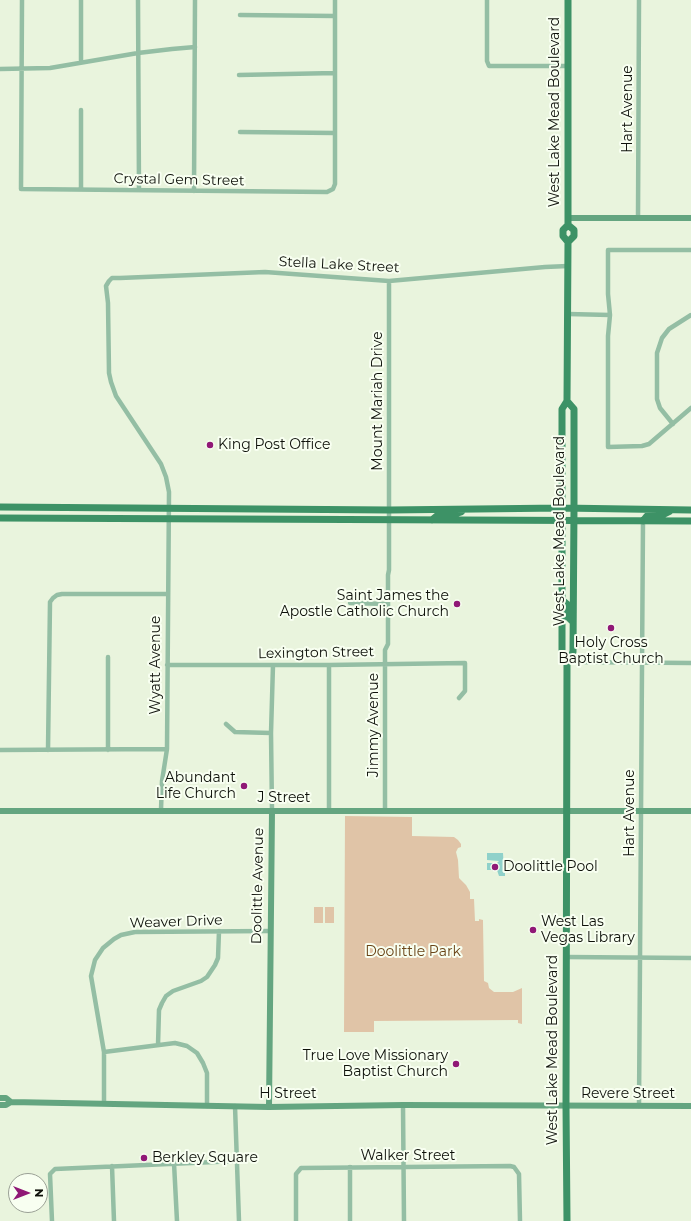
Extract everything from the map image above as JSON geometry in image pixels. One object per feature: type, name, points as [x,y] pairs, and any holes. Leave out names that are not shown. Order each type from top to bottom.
[{"type":"main road","name":"West Lake Mead Boulevard","points":[[567,1221],[567,662],[562,653],[562,409],[567,401],[568,242],[574,236],[574,230],[568,221],[568,0]]},
{"type":"main road","name":"West Lake Mead Boulevard","points":[[567,401],[574,409],[573,652],[567,662]]},
{"type":"main road","points":[[0,507],[390,510],[574,508],[691,510]]},
{"type":"main road","points":[[431,520],[438,516],[458,514],[463,509]]},
{"type":"main road","points":[[643,521],[647,516],[664,514],[672,509]]},
{"type":"main road","points":[[0,518],[691,521]]},
{"type":"main road","points":[[562,600],[568,605],[568,616],[573,622]]},
{"type":"street","points":[[22,0],[22,69]]},
{"type":"street","points":[[81,62],[82,0]]},
{"type":"street","points":[[138,0],[139,190]]},
{"type":"street","points":[[194,192],[195,0]]},
{"type":"street","points":[[240,132],[335,133],[336,0]]},
{"type":"street","points":[[487,0],[488,66],[568,66]]},
{"type":"street","name":"Hart Avenue","points":[[638,218],[639,0]]},
{"type":"street","points":[[240,15],[335,16]]},
{"type":"street","points":[[0,69],[50,68],[138,53],[195,47]]},
{"type":"street","name":"Crystal Gem Street","points":[[22,69],[21,189],[194,192],[327,192],[334,188],[335,133]]},
{"type":"street","points":[[239,75],[335,74]]},
{"type":"street","points":[[81,110],[81,189]]},
{"type":"street","points":[[568,221],[638,218],[691,218]]},
{"type":"street","points":[[691,250],[608,250],[608,294],[610,314],[608,336],[608,447],[642,446],[649,444],[691,408]]},
{"type":"street","name":"Stella Lake Street","points":[[108,281],[112,278],[265,272],[389,282],[568,266]]},
{"type":"street","name":"Wyatt Avenue","points":[[108,281],[106,286],[108,303],[109,373],[111,382],[116,396],[161,464],[169,492],[167,749],[162,781],[161,810]]},
{"type":"street","name":"Mount Mariah Drive","points":[[389,282],[390,520]]},
{"type":"street","points":[[568,314],[610,314]]},
{"type":"street","points":[[673,424],[660,408],[657,399],[657,353],[662,338],[669,329],[691,315]]},
{"type":"street","name":"Jimmy Avenue","points":[[385,811],[385,650],[388,644],[390,520]]},
{"type":"street","name":"Hart Avenue","points":[[639,1106],[643,521]]},
{"type":"street","points":[[48,750],[50,602],[53,598],[62,594],[168,594]]},
{"type":"street","points":[[350,603],[388,604]]},
{"type":"street","points":[[108,657],[108,750]]},
{"type":"street","points":[[567,662],[691,663]]},
{"type":"street","name":"Lexington Street","points":[[167,664],[328,665],[465,663],[465,691],[458,698]]},
{"type":"street","name":"Doolittle Avenue","points":[[269,1107],[272,811],[271,733],[273,665]]},
{"type":"street","points":[[328,665],[329,811]]},
{"type":"street","points":[[226,724],[235,732],[271,733]]},
{"type":"street","points":[[0,750],[167,749]]},
{"type":"street","name":"J Street","points":[[0,811],[691,811]]},
{"type":"street","points":[[158,1045],[159,1010],[162,1003],[166,996],[173,991],[201,981],[207,977],[218,958],[219,931]]},
{"type":"street","name":"Weaver Drive","points":[[104,1103],[104,1052],[91,976],[95,960],[103,948],[121,935],[135,932],[270,931]]},
{"type":"street","points":[[566,957],[691,958]]},
{"type":"street","points":[[104,1052],[158,1045],[175,1044],[187,1046],[197,1053],[202,1059],[207,1074],[207,1106]]},
{"type":"street","name":"H Street","points":[[0,1098],[6,1098],[11,1102],[269,1107],[566,1105]]},
{"type":"street","name":"H Street","points":[[0,1105],[6,1106],[11,1102]]},
{"type":"street","name":"Revere Street","points":[[566,1105],[691,1106]]},
{"type":"street","points":[[235,1106],[239,1221]]},
{"type":"street","points":[[403,1106],[404,1221]]},
{"type":"street","points":[[52,1221],[50,1174],[55,1169],[237,1161]]},
{"type":"street","points":[[174,1163],[177,1221]]},
{"type":"street","points":[[112,1166],[114,1221]]},
{"type":"street","name":"Walker Street","points":[[296,1221],[296,1174],[301,1168],[510,1166],[514,1167],[519,1174],[520,1221]]},
{"type":"street","points":[[350,1167],[350,1221]]},
{"type":"green space","name":"Doolittle Park","points":[[345,816],[412,817],[412,836],[454,837],[458,840],[461,844],[461,847],[458,848],[456,852],[459,878],[470,892],[470,899],[474,899],[475,921],[479,921],[479,919],[483,920],[484,981],[488,983],[489,988],[494,992],[513,992],[522,988],[522,1024],[518,1023],[518,1020],[374,1021],[374,1032],[344,1032]]},
{"type":"green space","points":[[314,907],[323,907],[323,923],[314,923]]},
{"type":"green space","points":[[325,907],[334,907],[334,923],[325,923]]},
{"type":"water","name":"Doolittle Pool","points":[[487,853],[503,853],[504,870],[502,871],[505,873],[505,876],[499,876],[497,870],[487,870],[487,863],[497,863],[499,861],[487,860]]},
{"type":"place","name":"King Post Office","points":[[210,445]]},
{"type":"place","name":"Saint James the Apostle Catholic Church","points":[[457,604]]},
{"type":"place","name":"Holy Cross Baptist Church","points":[[611,628]]},
{"type":"place","name":"Abundant Life Church","points":[[244,786]]},
{"type":"place","name":"Doolittle Pool","points":[[495,867]]},
{"type":"place","name":"West Las Vegas Library","points":[[533,930]]},
{"type":"place","name":"True Love Missionary Baptist Church","points":[[456,1064]]},
{"type":"place","name":"Berkley Square","points":[[144,1158]]}]
